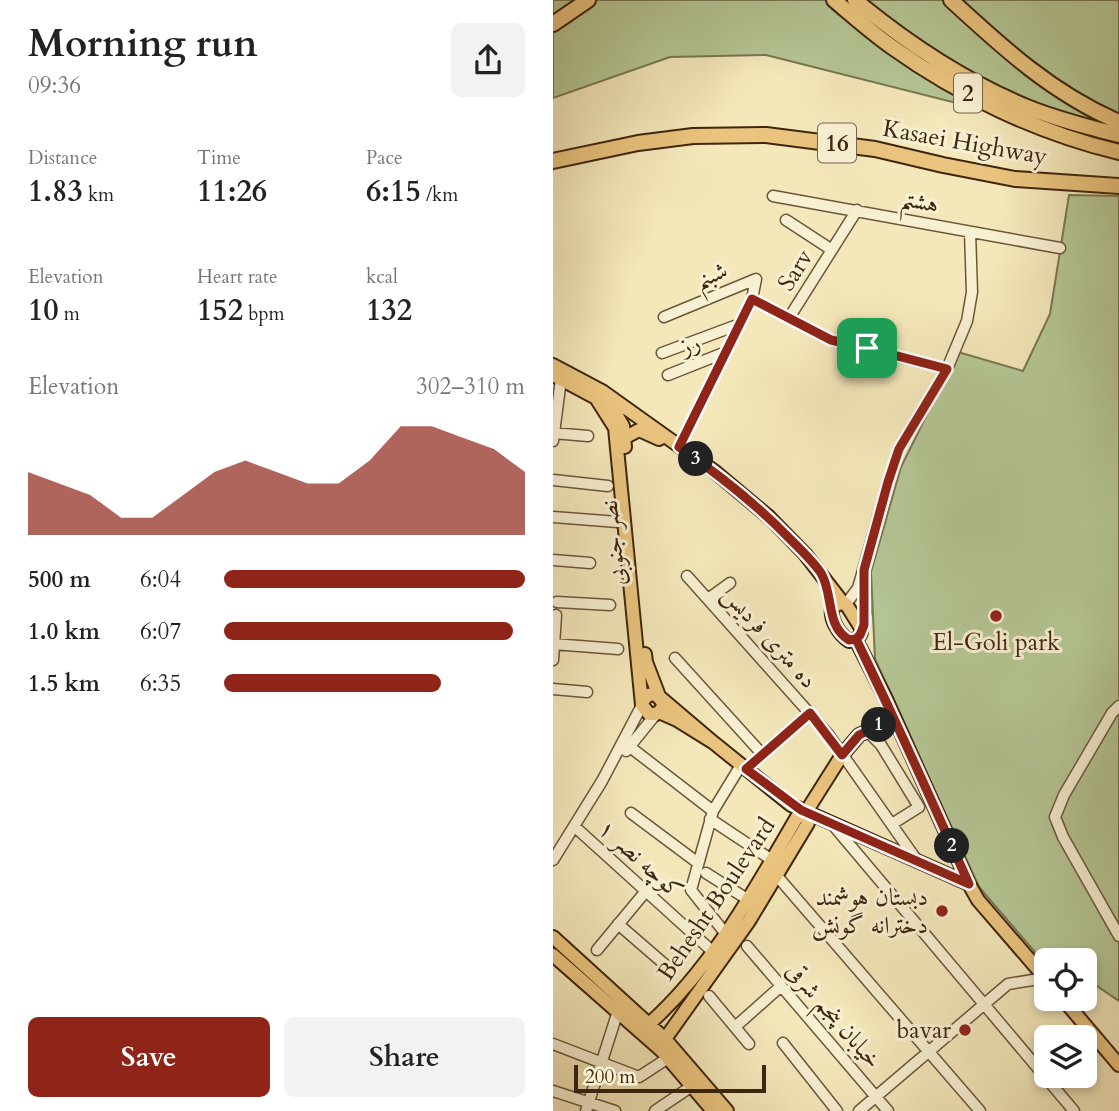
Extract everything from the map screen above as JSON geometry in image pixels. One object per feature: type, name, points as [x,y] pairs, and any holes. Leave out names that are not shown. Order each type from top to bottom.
[{"type":"highway","points":[[553,15],[574,0]]},
{"type":"highway","points":[[553,24],[587,0]]},
{"type":"highway","name":"2","points":[[834,0],[892,47],[954,86],[1016,117],[1068,138],[1119,152]]},
{"type":"highway","name":"2","points":[[855,0],[899,36],[971,80],[1028,108],[1119,135]]},
{"type":"highway","points":[[951,0],[1034,74],[1084,105],[1119,122]]},
{"type":"highway","name":"Kasaei Highway","points":[[553,161],[638,143],[694,136],[767,135],[875,149],[1015,179],[1119,186]]},
{"type":"main road","points":[[553,365],[714,471],[769,517],[822,575],[841,606],[860,624],[859,636],[969,884],[978,900],[1034,965]]},
{"type":"main road","points":[[557,377],[599,394]]},
{"type":"main road","name":"نصر جنوبی","points":[[599,394],[623,426],[646,662],[660,697]]},
{"type":"main road","name":"نصر جنوبی","points":[[599,394],[615,428],[643,703]]},
{"type":"main road","points":[[624,438],[639,430],[679,447]]},
{"type":"main road","points":[[841,606],[832,619],[844,637],[849,640],[859,636]]},
{"type":"main road","points":[[714,743],[677,720],[645,711],[643,703],[651,694],[660,697],[792,805],[969,884]]},
{"type":"main road","points":[[658,713],[663,706],[660,697]]},
{"type":"main road","points":[[806,812],[842,755],[859,735],[894,719]]},
{"type":"main road","name":"Behesht Boulevard","points":[[654,1020],[682,991],[712,951],[797,817],[806,812],[808,824],[777,876],[749,921],[665,1039]]},
{"type":"main road","points":[[553,937],[660,1026],[669,1029],[674,1027]]},
{"type":"main road","points":[[553,955],[668,1058],[713,1111]]},
{"type":"main road","points":[[1073,1011],[1119,1065]]},
{"type":"main road","points":[[654,1020],[665,1039],[727,1111]]},
{"type":"street","name":"هشتم","points":[[773,196],[1060,248]]},
{"type":"street","name":"Sarv","points":[[679,447],[752,299],[789,318],[857,210]]},
{"type":"street","points":[[786,220],[832,250]]},
{"type":"street","points":[[841,606],[859,588],[899,449],[947,369],[967,321],[972,292],[970,232]]},
{"type":"street","name":"شبنم","points":[[664,317],[756,279],[752,299]]},
{"type":"street","points":[[789,318],[831,340],[947,369]]},
{"type":"street","points":[[662,353],[740,324]]},
{"type":"street","name":"رز","points":[[668,375],[726,352]]},
{"type":"street","points":[[553,402],[557,377]]},
{"type":"street","points":[[553,441],[557,377]]},
{"type":"street","points":[[553,433],[588,436]]},
{"type":"street","points":[[553,480],[608,486]]},
{"type":"street","points":[[553,517],[618,522]]},
{"type":"street","points":[[553,561],[590,563]]},
{"type":"street","points":[[859,636],[865,613],[864,570]]},
{"type":"street","name":"ده متری فردیس","points":[[687,576],[810,713],[919,862]]},
{"type":"street","points":[[708,598],[730,583]]},
{"type":"street","points":[[553,660],[555,602],[610,606]]},
{"type":"street","points":[[554,644],[618,649]]},
{"type":"street","points":[[675,658],[762,755]]},
{"type":"street","points":[[553,689],[587,692]]},
{"type":"street","points":[[553,860],[602,781],[643,703]]},
{"type":"street","points":[[1119,706],[1112,713],[1064,795],[1055,817],[1063,837],[1119,936]]},
{"type":"street","points":[[602,781],[658,713]]},
{"type":"street","points":[[725,933],[691,890],[711,815],[743,767],[762,755],[810,713]]},
{"type":"street","points":[[867,731],[881,745],[919,807],[892,824]]},
{"type":"street","points":[[630,747],[711,815],[772,860]]},
{"type":"street","points":[[631,813],[698,863]]},
{"type":"street","points":[[832,824],[1074,1111]]},
{"type":"street","name":"کوچه نصر ۱","points":[[573,826],[712,951]]},
{"type":"street","points":[[706,873],[747,899]]},
{"type":"street","points":[[777,876],[980,1111]]},
{"type":"street","points":[[597,950],[646,891]]},
{"type":"street","points":[[618,924],[670,969]]},
{"type":"street","name":"خیابان پنجم شرقی","points":[[747,946],[888,1111]]},
{"type":"street","points":[[859,1111],[1008,984],[1034,981]]},
{"type":"street","points":[[735,1027],[781,986]]},
{"type":"street","points":[[709,996],[749,1044]]},
{"type":"street","points":[[587,1107],[618,1011]]},
{"type":"street","points":[[783,1043],[837,1111]]},
{"type":"street","points":[[553,1044],[639,1077],[668,1058]]},
{"type":"street","points":[[655,1111],[692,1086]]},
{"type":"street","points":[[553,1091],[587,1107],[615,1111]]},
{"type":"green space","points":[[553,0],[1119,0],[1119,144],[766,55],[670,57],[553,98]]},
{"type":"green space","name":"El-Goli park","points":[[1069,195],[1119,196],[1119,1001],[1097,986],[1097,948],[1034,948],[1034,951],[979,887],[875,659],[871,572],[901,467],[958,352],[1023,371],[1050,314]]},
{"type":"place","name":"El-Goli park","points":[[996,616]]},
{"type":"place","name":"دبستان هوشمند دخترانه گونش","points":[[942,911]]},
{"type":"place","name":"bavar","points":[[965,1030]]},
{"type":"route","points":[[867,348],[831,340],[752,299],[679,447],[714,471],[769,517],[822,575],[832,619],[844,637],[849,640],[856,639],[886,699],[969,884],[801,810],[746,769],[810,713],[842,755],[859,735],[894,719],[856,639],[864,625],[864,570],[899,449],[947,369],[867,348]]}]
